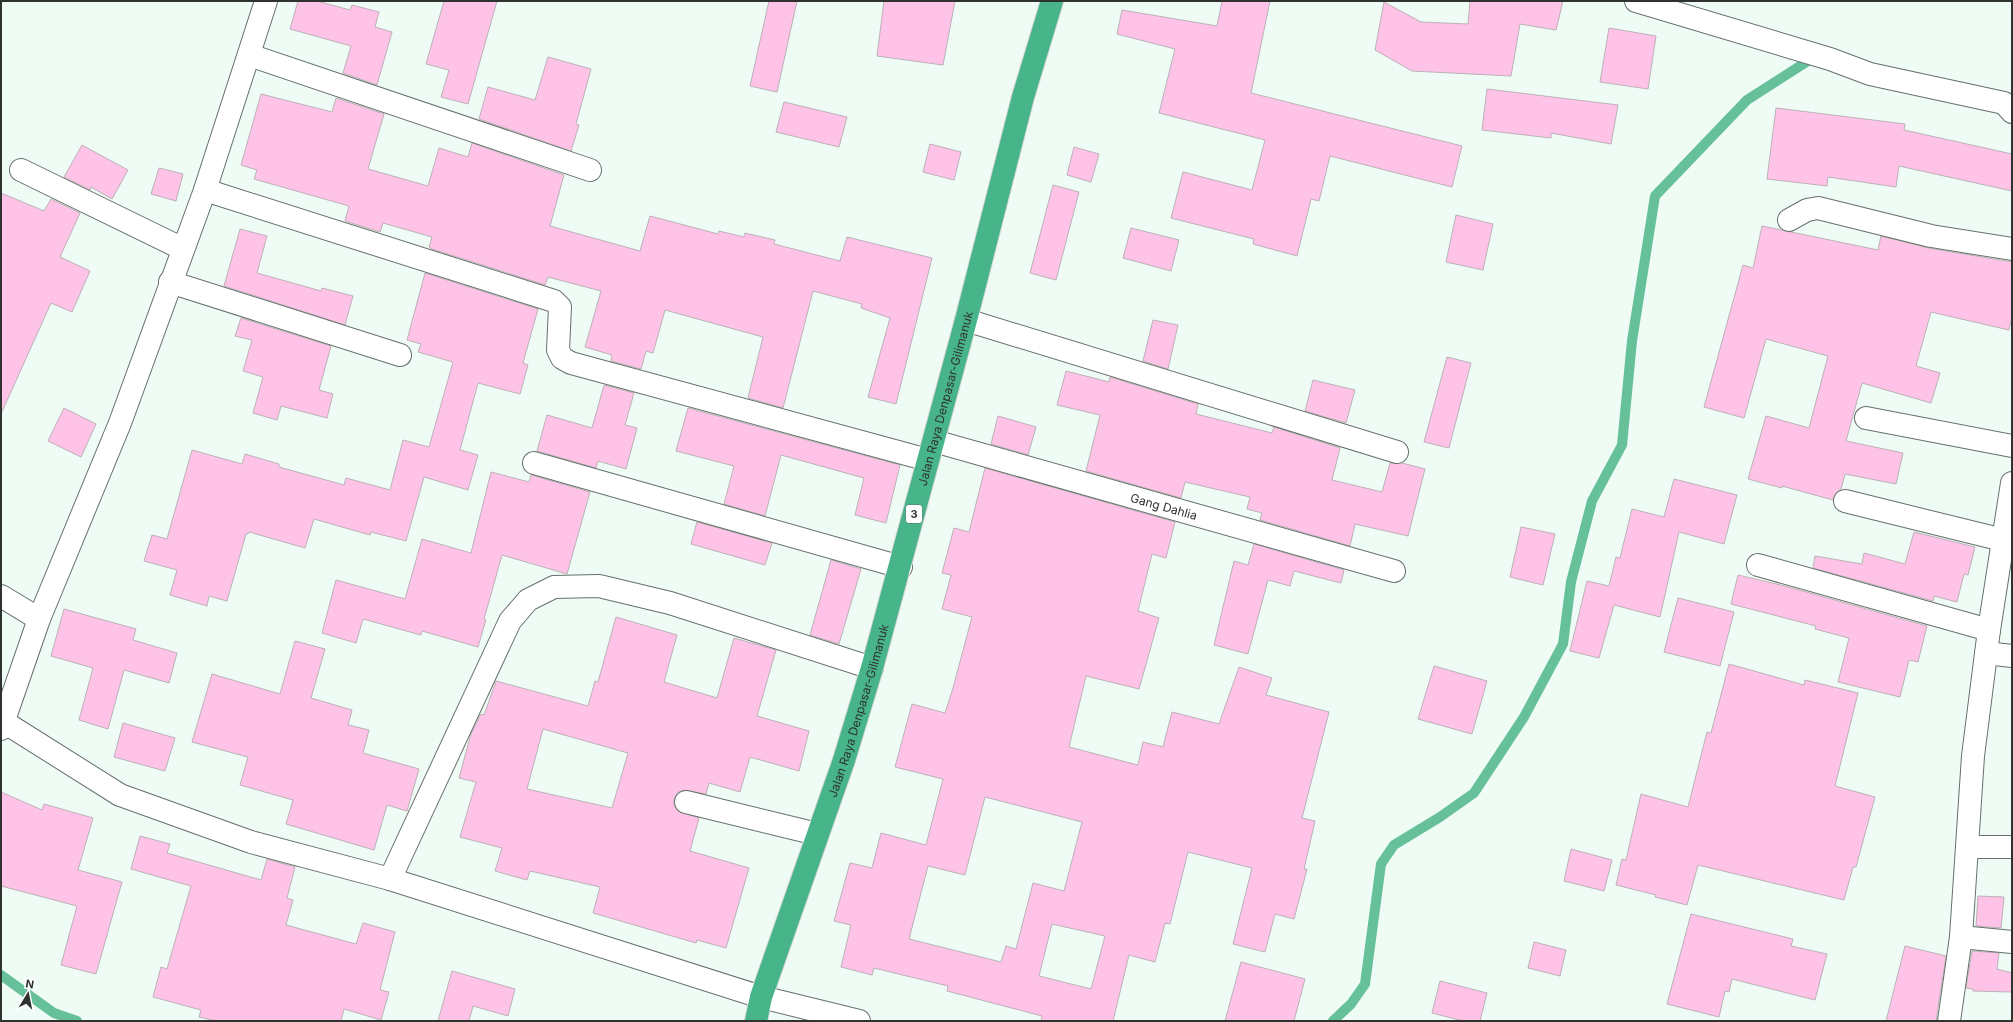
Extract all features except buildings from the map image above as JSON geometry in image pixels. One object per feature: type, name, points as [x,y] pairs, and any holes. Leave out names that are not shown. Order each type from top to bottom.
[{"type":"highway","name":"Jalan Raya Denpasar-Gilimanuk","points":[[756,1021],[761,997],[844,760],[872,668],[901,567],[1024,97],[1052,1]]},
{"type":"street","points":[[266,1],[205,190],[170,282],[120,423],[39,619],[2,726],[120,795],[251,842],[390,879],[761,997],[859,1021]]},
{"type":"street","points":[[1636,1],[1830,59],[1870,74],[2004,103],[2012,112]]},
{"type":"street","points":[[249,55],[590,170]]},
{"type":"street","points":[[21,170],[183,249]]},
{"type":"street","name":"Gang Dahlia","points":[[205,190],[554,301],[560,307],[558,350],[562,358],[571,363],[931,450],[1394,571]]},
{"type":"street","points":[[1789,220],[1807,210],[1818,208],[1931,236],[2012,249]]},
{"type":"street","points":[[170,282],[400,356]]},
{"type":"street","points":[[966,320],[1397,452]]},
{"type":"street","points":[[1866,418],[2012,446]]},
{"type":"street","points":[[534,463],[901,567]]},
{"type":"street","points":[[1949,1021],[1961,937],[1973,756],[1989,630],[2012,483]]},
{"type":"street","points":[[1845,501],[2003,540]]},
{"type":"street","points":[[1758,565],[1989,630]]},
{"type":"street","points":[[390,879],[510,621],[528,600],[554,587],[599,586],[670,603],[872,668]]},
{"type":"street","points":[[1,596],[39,619]]},
{"type":"street","points":[[1986,653],[2012,656]]},
{"type":"street","points":[[686,802],[817,834]]},
{"type":"street","points":[[1967,847],[2012,847]]},
{"type":"street","points":[[1961,937],[2012,942]]},
{"type":"waterway","points":[[1333,1021],[1351,1004],[1365,984],[1381,864],[1394,845],[1440,817],[1474,793],[1524,717],[1563,644],[1571,582],[1592,501],[1622,445],[1632,341],[1655,196],[1747,100],[1811,59]]},
{"type":"waterway","points":[[1,975],[54,1013],[77,1021]]}]
